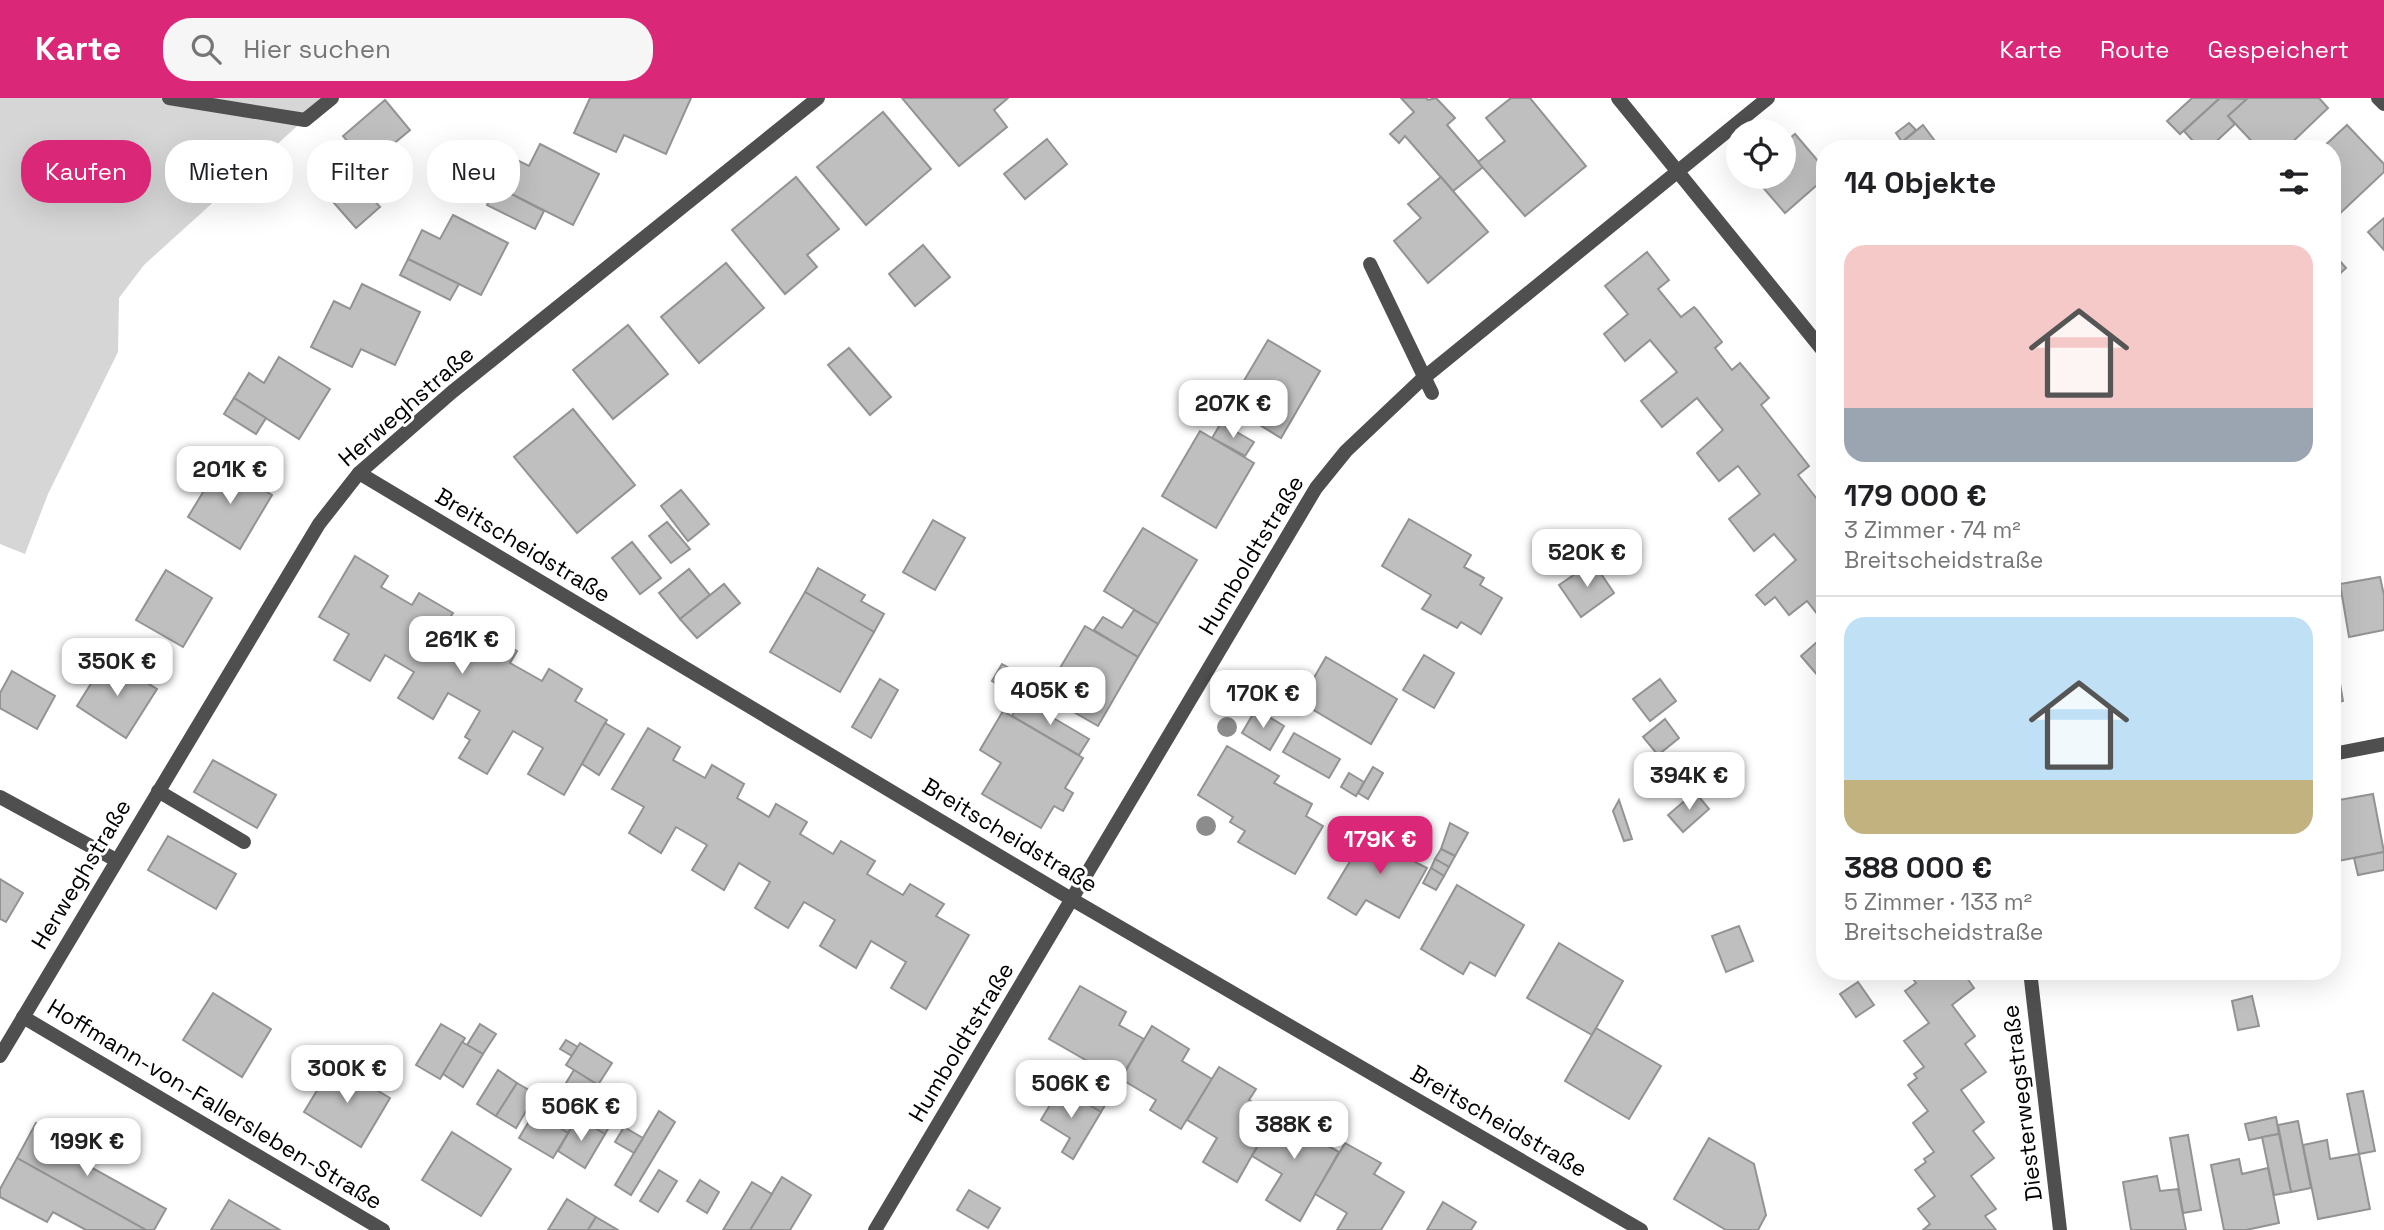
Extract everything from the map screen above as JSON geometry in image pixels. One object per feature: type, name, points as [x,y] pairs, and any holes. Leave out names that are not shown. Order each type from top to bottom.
[{"type":"street","points":[[169,98],[305,120],[332,98]]},
{"type":"street","name":"Herweghstraße","points":[[0,1056],[319,524],[359,473],[452,392],[818,98]]},
{"type":"street","points":[[1618,98],[1816,342]]},
{"type":"street","name":"Humboldtstraße","points":[[875,1230],[1316,488],[1346,451],[1424,378],[1768,98]]},
{"type":"street","points":[[2378,98],[2384,104]]},
{"type":"street","points":[[1370,264],[1432,393]]},
{"type":"street","name":"Breitscheidstraße","points":[[359,473],[1073,900],[1641,1230]]},
{"type":"street","points":[[2341,752],[2384,744]]},
{"type":"street","points":[[158,791],[244,842]]},
{"type":"street","points":[[0,797],[116,860]]},
{"type":"street","name":"Diesterwegstraße","points":[[2031,980],[2060,1230]]},
{"type":"street","name":"Hoffmann-von-Fallersleben-Straße","points":[[23,1017],[383,1230]]},
{"type":"shaded area","points":[[0,98],[331,98],[282,140],[165,140],[165,203],[212,203],[144,265],[119,298],[118,352],[48,494],[25,554],[0,544]]},
{"type":"building","points":[[590,98],[691,98],[666,154],[624,135],[616,152],[574,133]]},
{"type":"building","points":[[902,98],[1008,98],[994,110],[1007,127],[959,166]]},
{"type":"building","points":[[1401,98],[1436,98],[1455,118],[1447,125],[1483,167],[1453,191],[1405,136],[1399,143],[1390,134],[1414,112]]},
{"type":"building","points":[[1511,98],[1530,98],[1586,166],[1525,216],[1478,162],[1505,141],[1486,118]]},
{"type":"building","points":[[2192,98],[2220,98],[2180,134],[2167,121]]},
{"type":"building","points":[[2220,98],[2247,99],[2228,116],[2235,124],[2218,140],[2192,140],[2184,131]]},
{"type":"building","points":[[2248,98],[2319,98],[2328,108],[2294,140],[2251,140],[2228,116]]},
{"type":"building","points":[[385,100],[410,130],[398,140],[346,140],[343,136]]},
{"type":"building","points":[[883,112],[931,169],[866,225],[817,167]]},
{"type":"building","points":[[1909,123],[1916,130],[1904,140],[1901,140],[1896,133]]},
{"type":"building","points":[[1923,125],[1934,140],[1905,140]]},
{"type":"building","points":[[2347,125],[2384,164],[2384,172],[2341,212],[2341,140],[2331,140]]},
{"type":"building","points":[[1796,135],[1816,158],[1816,186],[1785,213],[1764,189],[1796,189]]},
{"type":"building","points":[[1047,139],[1067,164],[1025,199],[1004,174]]},
{"type":"building","points":[[540,144],[599,174],[573,225],[520,198],[520,162],[529,166]]},
{"type":"building","points":[[796,177],[839,229],[807,255],[817,267],[785,294],[732,230]]},
{"type":"building","points":[[1441,177],[1488,232],[1428,283],[1394,241],[1421,218],[1408,204]]},
{"type":"building","points":[[520,198],[544,211],[535,229],[487,205],[520,203]]},
{"type":"building","points":[[334,203],[376,203],[380,207],[356,228]]},
{"type":"building","points":[[453,215],[508,243],[481,295],[408,259],[422,230],[440,239]]},
{"type":"building","points":[[2384,218],[2384,250],[2368,232]]},
{"type":"building","points":[[923,245],[950,277],[915,306],[889,274]]},
{"type":"building","points":[[1647,252],[1669,280],[1658,289],[1681,317],[1694,307],[1722,342],[1715,348],[1732,370],[1740,363],[1769,398],[1761,405],[1809,466],[1798,475],[1816,498],[1816,612],[1807,601],[1789,615],[1775,597],[1765,605],[1756,595],[1796,560],[1774,534],[1754,551],[1729,519],[1760,494],[1738,466],[1719,481],[1697,453],[1723,430],[1697,398],[1662,427],[1641,401],[1677,372],[1650,340],[1625,361],[1604,334],[1628,314],[1605,286]]},
{"type":"building","points":[[408,259],[459,284],[450,300],[400,275]]},
{"type":"building","points":[[726,263],[764,308],[699,363],[661,317]]},
{"type":"building","points":[[362,284],[420,312],[395,365],[361,349],[352,367],[311,347],[334,301],[350,309]]},
{"type":"building","points":[[628,325],[668,374],[613,419],[573,370]]},
{"type":"building","points":[[1268,340],[1320,371],[1281,438],[1229,406]]},
{"type":"building","points":[[849,348],[891,397],[870,415],[828,365]]},
{"type":"building","points":[[279,357],[330,389],[299,439],[234,398],[249,373],[264,383]]},
{"type":"building","points":[[234,398],[266,418],[256,434],[224,414]]},
{"type":"building","points":[[573,409],[635,485],[577,533],[514,457]]},
{"type":"building","points":[[1221,423],[1254,442],[1245,456],[1212,438]]},
{"type":"building","points":[[1200,431],[1254,463],[1216,528],[1162,496]]},
{"type":"building","points":[[220,464],[272,495],[240,549],[188,517]]},
{"type":"building","points":[[681,490],[709,524],[688,541],[661,506]]},
{"type":"building","points":[[1409,519],[1471,555],[1464,567],[1484,578],[1480,585],[1502,598],[1481,634],[1461,622],[1457,628],[1422,609],[1431,595],[1382,566]]},
{"type":"building","points":[[933,520],[965,538],[935,590],[903,572]]},
{"type":"building","points":[[667,522],[690,549],[671,563],[649,536]]},
{"type":"building","points":[[1143,528],[1197,560],[1158,624],[1104,591]]},
{"type":"building","points":[[632,542],[661,578],[640,594],[612,558]]},
{"type":"building","points":[[355,556],[388,576],[381,587],[412,605],[419,593],[453,613],[445,625],[476,642],[483,631],[517,651],[510,663],[542,681],[549,669],[582,689],[575,701],[607,720],[564,795],[528,774],[543,748],[513,731],[487,774],[459,758],[470,740],[465,737],[480,711],[448,693],[433,719],[398,698],[414,672],[385,655],[370,681],[334,660],[349,634],[319,617]]},
{"type":"building","points":[[1593,562],[1614,593],[1581,617],[1559,585]]},
{"type":"building","points":[[818,568],[865,595],[861,601],[884,614],[874,632],[805,592]]},
{"type":"building","points":[[689,569],[710,595],[680,619],[659,593]]},
{"type":"building","points":[[166,570],[212,598],[183,647],[136,620]]},
{"type":"building","points":[[2380,577],[2384,595],[2384,630],[2349,637],[2341,584]]},
{"type":"building","points":[[724,584],[740,603],[697,638],[680,619]]},
{"type":"building","points":[[805,592],[874,632],[840,692],[770,652]]},
{"type":"building","points":[[1134,610],[1158,624],[1138,657],[1094,630],[1103,617],[1122,628]]},
{"type":"building","points":[[1085,626],[1138,657],[1098,726],[1044,695]]},
{"type":"building","points":[[1816,643],[1816,674],[1801,656]]},
{"type":"building","points":[[1424,655],[1454,673],[1434,708],[1403,690]]},
{"type":"building","points":[[1326,657],[1397,699],[1371,744],[1300,702]]},
{"type":"building","points":[[107,658],[157,689],[126,738],[77,706]]},
{"type":"building","points":[[1002,664],[1041,686],[1030,705],[992,681]]},
{"type":"building","points":[[12,671],[55,696],[37,729],[0,708],[0,693]]},
{"type":"building","points":[[880,679],[898,690],[871,738],[852,727]]},
{"type":"building","points":[[1660,679],[1676,701],[1650,721],[1633,699]]},
{"type":"building","points":[[1021,699],[1089,739],[1079,755],[1012,716]]},
{"type":"building","points":[[1256,709],[1284,726],[1270,750],[1242,733]]},
{"type":"building","points":[[1003,711],[1083,758],[1065,788],[1073,793],[1063,811],[1054,806],[1041,828],[982,794],[1001,763],[980,750]]},
{"type":"building","points":[[1665,719],[1679,738],[1658,755],[1643,737]]},
{"type":"building","points":[[605,723],[624,734],[599,775],[582,764]]},
{"type":"building","points":[[648,728],[680,747],[673,760],[705,778],[712,765],[744,784],[737,798],[769,817],[776,804],[807,822],[800,834],[833,854],[841,841],[875,861],[867,874],[903,895],[910,884],[944,904],[936,916],[969,935],[926,1009],[891,988],[906,962],[871,941],[856,968],[820,946],[835,920],[804,902],[788,928],[755,908],[770,882],[739,863],[724,890],[692,870],[707,845],[676,827],[661,853],[629,833],[644,807],[612,789]]},
{"type":"building","points":[[1294,733],[1340,759],[1329,778],[1283,752]]},
{"type":"building","points":[[1227,746],[1279,776],[1274,783],[1312,804],[1306,816],[1323,826],[1295,874],[1238,842],[1245,831],[1230,822],[1233,817],[1198,795]]},
{"type":"building","points":[[213,760],[276,795],[257,828],[194,792]]},
{"type":"building","points":[[1373,767],[1383,773],[1368,799],[1358,793]]},
{"type":"building","points":[[1349,773],[1364,782],[1356,796],[1341,787]]},
{"type":"building","points":[[1695,792],[1709,809],[1683,832],[1668,815]]},
{"type":"building","points":[[2373,794],[2384,852],[2341,860],[2341,800]]},
{"type":"building","points":[[1619,800],[1632,839],[1624,841],[1613,811]]},
{"type":"building","points":[[1450,823],[1468,833],[1455,856],[1441,849]]},
{"type":"building","points":[[1392,831],[1422,849],[1415,862],[1427,868],[1399,918],[1366,900],[1356,915],[1328,898],[1367,833],[1386,844]]},
{"type":"building","points":[[168,836],[236,874],[216,909],[148,870]]},
{"type":"building","points":[[1441,849],[1455,856],[1449,867],[1435,859]]},
{"type":"building","points":[[2384,852],[2384,870],[2358,875],[2354,858]]},
{"type":"building","points":[[1435,859],[1449,867],[1444,876],[1431,868]]},
{"type":"building","points":[[1431,868],[1444,876],[1436,890],[1423,883]]},
{"type":"building","points":[[0,879],[23,893],[6,922],[0,919]]},
{"type":"building","points":[[1457,885],[1524,925],[1495,976],[1470,962],[1463,974],[1421,949]]},
{"type":"building","points":[[1739,926],[1753,961],[1726,972],[1712,936]]},
{"type":"building","points":[[1559,943],[1623,981],[1592,1035],[1527,998]]},
{"type":"building","points":[[1914,980],[1968,980],[1974,988],[1952,1005],[1975,1036],[1965,1044],[1986,1072],[1961,1090],[1984,1122],[1973,1131],[1994,1158],[1971,1176],[1996,1209],[1985,1216],[1996,1230],[1923,1230],[1930,1224],[1918,1209],[1935,1196],[1915,1170],[1934,1152],[1913,1123],[1928,1111],[1908,1085],[1917,1078],[1914,1074],[1924,1067],[1904,1041],[1929,1023],[1905,991],[1916,983]]},
{"type":"building","points":[[1858,982],[1874,1005],[1856,1017],[1840,994]]},
{"type":"building","points":[[1080,986],[1126,1012],[1119,1025],[1144,1039],[1101,1112],[1070,1094],[1089,1062],[1049,1039]]},
{"type":"building","points":[[213,993],[271,1029],[242,1077],[183,1040]]},
{"type":"building","points":[[2252,996],[2259,1026],[2238,1030],[2232,1001]]},
{"type":"building","points":[[441,1024],[465,1038],[440,1079],[416,1065]]},
{"type":"building","points":[[480,1024],[496,1034],[483,1054],[467,1045]]},
{"type":"building","points":[[1152,1026],[1189,1049],[1182,1061],[1212,1079],[1181,1129],[1150,1110],[1156,1100],[1121,1079]]},
{"type":"building","points":[[1596,1028],[1661,1066],[1629,1119],[1565,1081]]},
{"type":"building","points":[[566,1040],[578,1047],[572,1056],[560,1049]]},
{"type":"building","points":[[462,1042],[483,1054],[463,1087],[443,1074]]},
{"type":"building","points":[[580,1043],[612,1063],[598,1085],[566,1065]]},
{"type":"building","points":[[333,1064],[390,1098],[361,1147],[304,1112]]},
{"type":"building","points":[[1219,1067],[1256,1089],[1249,1100],[1275,1115],[1237,1182],[1203,1162],[1217,1138],[1187,1120]]},
{"type":"building","points":[[498,1070],[517,1083],[496,1116],[477,1104]]},
{"type":"building","points":[[574,1070],[598,1085],[568,1133],[544,1119]]},
{"type":"building","points":[[517,1083],[536,1094],[516,1128],[496,1116]]},
{"type":"building","points":[[1060,1088],[1101,1112],[1073,1159],[1062,1152],[1070,1138],[1041,1120]]},
{"type":"building","points":[[2363,1091],[2375,1151],[2359,1154],[2347,1094]]},
{"type":"building","points":[[588,1100],[598,1106],[590,1118],[581,1112]]},
{"type":"building","points":[[1282,1104],[1316,1125],[1310,1136],[1339,1152],[1300,1221],[1266,1200],[1282,1174],[1252,1156]]},
{"type":"building","points":[[659,1111],[675,1122],[631,1195],[615,1185]]},
{"type":"building","points":[[581,1112],[593,1120],[596,1116],[611,1124],[605,1134],[577,1118]]},
{"type":"building","points":[[534,1113],[568,1133],[553,1158],[519,1138]]},
{"type":"building","points":[[2276,1117],[2279,1134],[2249,1140],[2245,1124]]},
{"type":"building","points":[[577,1118],[605,1134],[585,1168],[558,1151]]},
{"type":"building","points":[[2298,1121],[2311,1188],[2291,1192],[2278,1125]]},
{"type":"building","points":[[36,1123],[85,1151],[80,1161],[166,1209],[154,1230],[146,1230],[17,1158]]},
{"type":"building","points":[[624,1127],[643,1138],[634,1153],[615,1142]]},
{"type":"building","points":[[452,1132],[511,1169],[481,1216],[422,1180]]},
{"type":"building","points":[[2279,1134],[2291,1192],[2274,1195],[2262,1137]]},
{"type":"building","points":[[2188,1135],[2201,1210],[2183,1213],[2170,1138]]},
{"type":"building","points":[[1709,1138],[1754,1164],[1766,1215],[1758,1230],[1726,1230],[1674,1199]]},
{"type":"building","points":[[2327,1140],[2330,1159],[2359,1154],[2370,1209],[2318,1219],[2303,1145]]},
{"type":"building","points":[[1345,1143],[1381,1163],[1374,1174],[1404,1192],[1381,1230],[1337,1230],[1347,1213],[1315,1194]]},
{"type":"building","points":[[17,1158],[146,1230],[86,1230],[53,1212],[47,1222],[0,1197],[0,1189]]},
{"type":"building","points":[[2239,1159],[2242,1174],[2268,1168],[2279,1223],[2246,1230],[2224,1230],[2211,1165]]},
{"type":"building","points":[[659,1170],[677,1181],[658,1212],[640,1201]]},
{"type":"building","points":[[2157,1176],[2160,1191],[2178,1189],[2186,1230],[2131,1230],[2123,1182]]},
{"type":"building","points":[[782,1177],[811,1195],[790,1230],[750,1230]]},
{"type":"building","points":[[700,1180],[719,1192],[707,1213],[687,1201]]},
{"type":"building","points":[[752,1182],[772,1194],[750,1230],[723,1230]]},
{"type":"building","points":[[969,1190],[1000,1208],[988,1228],[957,1210]]},
{"type":"building","points":[[567,1199],[596,1217],[588,1230],[548,1230]]},
{"type":"building","points":[[229,1200],[280,1230],[211,1230]]},
{"type":"building","points":[[1443,1202],[1476,1222],[1471,1230],[1427,1230]]},
{"type":"building","points":[[596,1217],[618,1230],[588,1230]]}]
